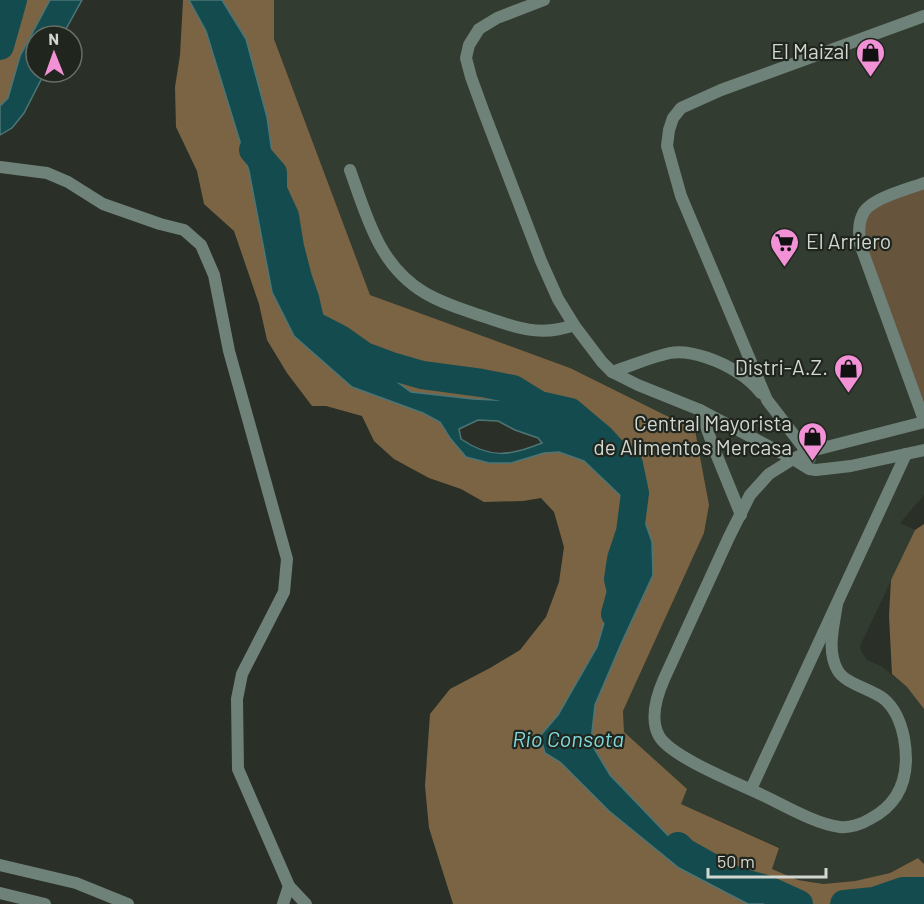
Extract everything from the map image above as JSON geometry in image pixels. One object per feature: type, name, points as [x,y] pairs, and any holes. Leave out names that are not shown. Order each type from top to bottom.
[{"type":"street","points":[[544,0],[497,18],[479,29],[469,45],[466,58],[483,110],[541,261],[558,299],[595,353],[612,372],[700,410],[809,469],[865,463],[924,450]]},
{"type":"street","points":[[767,400],[681,196],[667,146],[673,118],[681,108],[722,90],[924,16]]},
{"type":"street","points":[[0,167],[48,172],[103,204],[184,230],[201,245],[214,275],[229,351],[287,559],[284,592],[242,674],[237,699],[238,769],[289,886],[306,904]]},
{"type":"street","points":[[350,170],[380,247],[399,272],[424,293],[453,307],[521,329],[550,331],[574,325]]},
{"type":"street","points":[[837,604],[832,633],[834,662],[839,673],[883,698],[894,710],[902,727],[907,760],[904,779],[898,794],[887,808],[871,819],[856,825],[841,827],[813,819],[702,767],[667,745],[658,735],[655,711],[663,679],[750,495],[769,474],[807,453],[924,421],[860,244],[859,229],[862,213],[874,202],[924,183]]},
{"type":"street","points":[[612,372],[670,353],[684,352],[728,366],[752,383],[767,400],[807,453],[816,470]]},
{"type":"street","points":[[700,410],[741,515]]},
{"type":"street","points":[[751,789],[906,454]]},
{"type":"street","points":[[0,865],[76,883],[128,904]]},
{"type":"street","points":[[283,904],[289,886]]},
{"type":"street","points":[[0,893],[45,904]]},
{"type":"shaded area","points":[[0,0],[50,0],[37,24],[24,24],[24,49],[8,98],[0,106]]},
{"type":"shaded area","points":[[183,0],[189,0],[206,31],[249,171],[257,215],[352,387],[423,413],[440,422],[450,438],[511,463],[544,453],[559,452],[584,461],[625,500],[621,559],[597,647],[558,715],[540,736],[546,753],[560,762],[609,811],[679,868],[748,904],[453,904],[429,828],[425,786],[430,714],[450,689],[520,650],[546,617],[559,582],[564,547],[554,512],[541,498],[484,502],[461,489],[429,478],[394,459],[374,441],[362,416],[326,406],[312,406],[287,373],[267,340],[259,304],[234,231],[204,204],[197,171],[176,127],[175,87],[180,55]]},
{"type":"shaded area","points":[[222,0],[274,0],[274,39],[370,295],[570,368],[695,430],[709,505],[704,533],[623,711],[624,732],[687,789],[681,804],[779,848],[772,869],[798,880],[823,884],[855,881],[890,873],[918,858],[924,864],[924,891],[867,894],[841,904],[807,904],[789,900],[711,868],[677,845],[610,775],[591,741],[595,705],[653,575],[621,469],[611,449],[593,432],[556,416],[539,405],[411,392],[340,340],[316,318],[305,298],[276,215],[267,117],[246,39]]},
{"type":"shaded area","name":"Central Mayorista de Alimentos Mercasa","points":[[274,0],[924,0],[924,495],[900,523],[915,530],[860,646],[867,660],[881,666],[907,687],[924,709],[924,864],[918,858],[890,873],[855,881],[823,884],[798,880],[772,869],[779,847],[681,804],[686,789],[624,732],[623,711],[704,533],[709,505],[570,368],[370,295],[274,39]]},
{"type":"shaded area","points":[[924,183],[924,420],[860,244],[862,214]]},
{"type":"shaded area","points":[[924,524],[924,709],[907,687],[892,674],[889,616],[891,580],[915,530]]},
{"type":"water","points":[[50,0],[82,0],[69,24],[37,24]]},
{"type":"water","name":"Rio Consota","points":[[189,0],[222,0],[246,39],[267,117],[276,215],[305,298],[316,318],[340,340],[411,392],[539,405],[556,416],[593,432],[611,449],[635,493],[652,542],[653,575],[595,705],[591,741],[610,775],[677,845],[711,868],[789,900],[807,904],[748,904],[679,868],[609,811],[560,762],[545,753],[540,736],[558,715],[597,647],[621,559],[625,500],[584,461],[559,452],[544,453],[511,463],[489,463],[466,457],[440,422],[423,413],[352,387],[294,336],[272,292],[249,171],[206,31]],"holes":[[[478,420],[498,421],[538,438],[542,443],[520,451],[500,453],[481,450],[461,439],[459,429]]]},
{"type":"water","points":[[24,49],[24,84],[39,84],[24,113],[12,128],[0,135],[0,106],[8,98]]},
{"type":"water","points":[[924,891],[924,904],[841,904],[867,894]]},
{"type":"waterway","points":[[0,46],[13,0]]},
{"type":"waterway","points":[[253,150],[273,173],[273,190],[285,216],[290,247],[311,324],[340,339],[364,356],[391,366],[422,375],[513,389],[539,405],[570,412],[629,464],[635,493],[630,532],[621,559],[618,579],[621,592],[615,614]]},
{"type":"waterway","points":[[678,846],[684,852],[734,880],[766,889],[799,904]]},
{"type":"waterway","points":[[844,904],[874,901],[903,891],[924,891]]},
{"type":"place","name":"El Maizal","points":[[870,78]]},
{"type":"place","name":"El Arriero","points":[[785,268]]},
{"type":"place","name":"Distri-A.Z.","points":[[849,394]]},
{"type":"place","name":"Central Mayorista de Alimentos Mercasa","points":[[813,462]]}]
